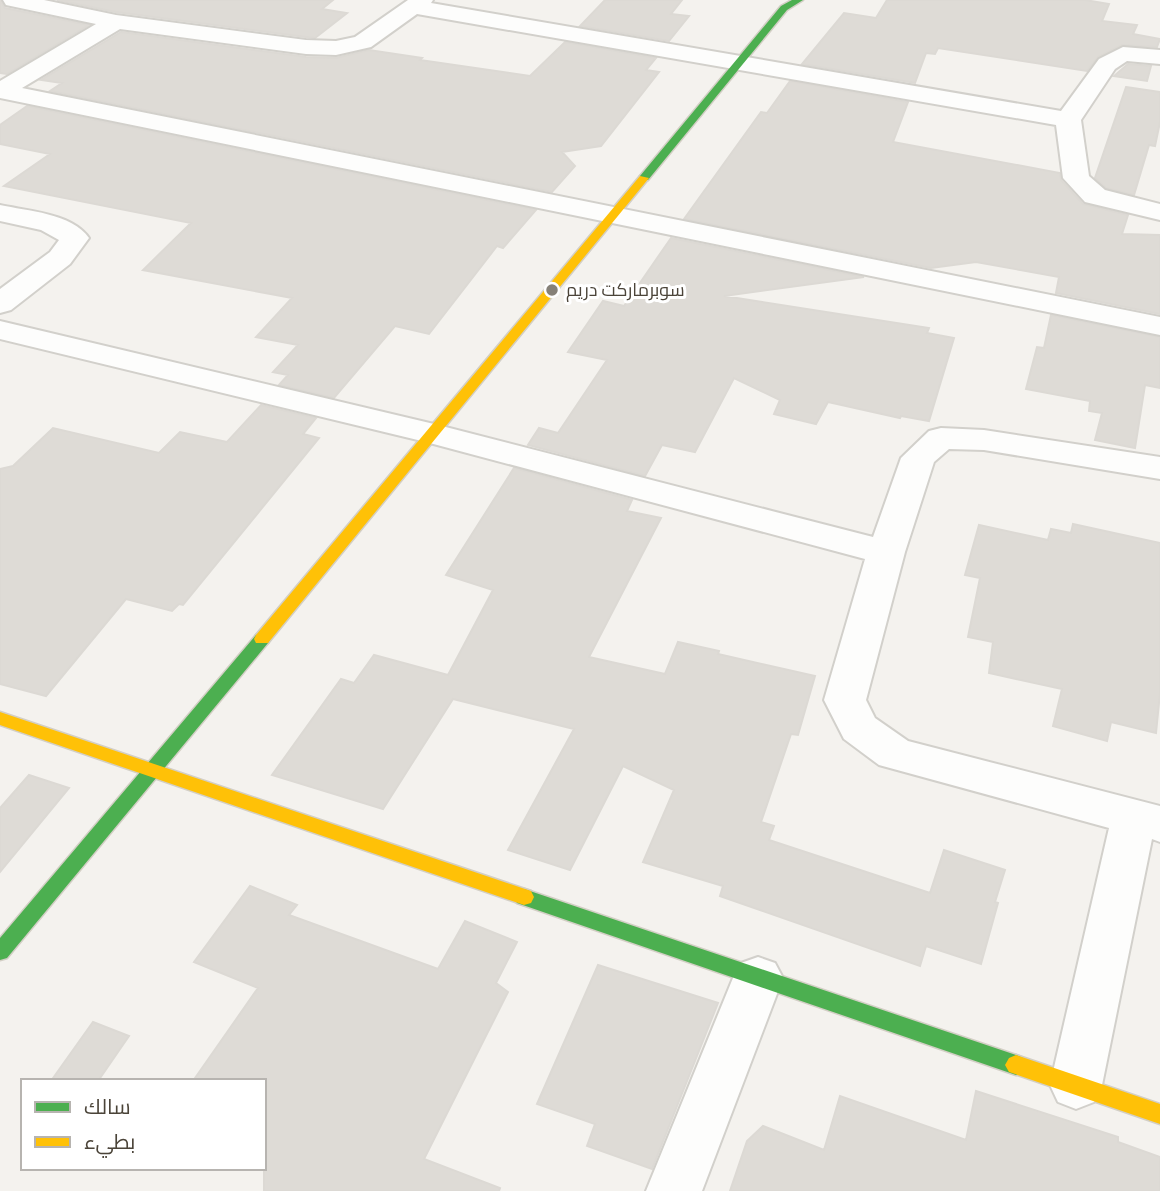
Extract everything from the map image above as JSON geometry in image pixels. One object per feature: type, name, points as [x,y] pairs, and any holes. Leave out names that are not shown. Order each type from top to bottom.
[{"type":"street","points":[[14,0],[116,22],[306,47],[336,48],[363,42],[418,4],[1068,120]]},
{"type":"street","points":[[0,952],[433,434],[611,215],[741,62],[785,4],[799,0]]},
{"type":"street","points":[[0,91],[116,22]]},
{"type":"street","points":[[1160,57],[1122,54],[1107,64],[1068,120],[1076,178],[1095,196],[1160,212]]},
{"type":"street","points":[[0,91],[1160,326]]},
{"type":"street","points":[[0,212],[50,224],[75,239],[60,258],[0,304]]},
{"type":"street","points":[[0,330],[433,434],[886,552]]},
{"type":"street","points":[[1076,1085],[1147,821],[894,754],[859,728],[845,700],[886,552],[918,458],[941,438],[984,440],[1160,468]]},
{"type":"street","points":[[0,718],[1160,1114]]},
{"type":"street","points":[[674,1191],[758,978]]},
{"type":"building","points":[[0,0],[5,8],[89,25],[7,74],[0,73]]},
{"type":"building","points":[[57,0],[333,0],[322,9],[347,13],[315,38],[116,12]]},
{"type":"building","points":[[605,0],[682,0],[671,14],[689,16],[669,41],[580,26]]},
{"type":"building","points":[[887,0],[1085,0],[1109,4],[1102,21],[1137,25],[1133,34],[1160,39],[1157,47],[1122,45],[1098,57],[1087,71],[938,48],[935,54],[926,53],[915,83],[802,64],[844,13],[876,18]]},
{"type":"building","points":[[121,32],[306,57],[336,58],[369,50],[530,76],[565,42],[656,58],[646,70],[659,72],[601,146],[562,152],[575,166],[552,192],[50,91],[62,83],[41,80]]},
{"type":"building","points":[[1128,64],[1151,66],[1147,81],[1114,76]]},
{"type":"building","points":[[790,81],[908,102],[893,142],[1060,173],[1061,180],[1083,204],[1128,215],[1122,234],[1160,235],[1160,314],[1056,293],[1059,277],[976,262],[931,268],[684,219],[761,112],[767,113]]},
{"type":"building","points":[[1126,87],[1160,92],[1160,122],[1155,146],[1149,145],[1134,195],[1106,188],[1095,178]]},
{"type":"building","points":[[27,106],[536,210],[503,248],[497,246],[429,334],[395,326],[334,398],[279,385],[288,375],[273,372],[298,345],[256,337],[292,298],[143,270],[191,223],[4,186],[50,154],[0,144],[0,125]]},
{"type":"building","points":[[671,238],[864,277],[724,296],[929,328],[927,333],[954,338],[929,421],[900,418],[828,402],[816,424],[774,414],[780,400],[734,378],[695,452],[662,445],[645,476],[528,445],[539,428],[558,433],[607,360],[568,352],[603,301],[624,306]]},
{"type":"building","points":[[1051,315],[1160,337],[1160,388],[1145,385],[1135,448],[1095,440],[1102,413],[1089,411],[1090,401],[1026,389],[1037,347],[1044,348]]},
{"type":"building","points":[[261,405],[316,418],[303,434],[319,438],[183,605],[179,604],[172,611],[126,599],[46,696],[0,684],[0,469],[13,466],[53,428],[159,453],[180,432],[227,442]]},
{"type":"building","points":[[514,468],[632,500],[627,511],[661,518],[589,657],[665,674],[678,642],[815,676],[798,735],[791,734],[761,822],[774,826],[769,840],[930,893],[944,850],[1005,870],[981,964],[926,946],[920,966],[720,896],[723,886],[643,862],[674,790],[623,766],[570,870],[508,850],[574,729],[453,699],[383,809],[272,775],[341,679],[354,683],[374,655],[448,675],[493,590],[446,575]]},
{"type":"building","points":[[1073,524],[1160,543],[1160,693],[1156,733],[1111,722],[1107,741],[1053,726],[1062,689],[989,673],[993,642],[968,637],[980,578],[965,575],[979,525],[1048,540],[1051,529],[1071,533]]},
{"type":"building","points":[[29,775],[69,788],[0,872],[0,808]]},
{"type":"building","points":[[250,886],[297,905],[289,915],[438,969],[465,921],[517,942],[496,983],[508,992],[424,1159],[500,1188],[499,1191],[264,1191],[266,1079],[194,1079],[258,988],[194,962]]},
{"type":"building","points":[[598,965],[718,1003],[652,1169],[587,1146],[595,1124],[537,1104]]},
{"type":"building","points":[[93,1022],[129,1036],[99,1079],[52,1079]]},
{"type":"building","points":[[976,1091],[1118,1137],[1118,1142],[1160,1157],[1160,1191],[730,1191],[747,1141],[763,1126],[824,1150],[840,1096],[966,1140]]},
{"type":"traffic: fast","points":[[644,178],[784,8],[799,0]]},
{"type":"traffic: fast","points":[[0,952],[262,639]]},
{"type":"traffic: fast","points":[[524,897],[1016,1065]]},
{"type":"traffic: slow","points":[[262,639],[644,178]]},
{"type":"traffic: slow","points":[[0,718],[524,897]]},
{"type":"traffic: slow","points":[[1016,1065],[1160,1114]]},
{"type":"place","name":"سوبرماركت دريم","points":[[552,290]]}]
